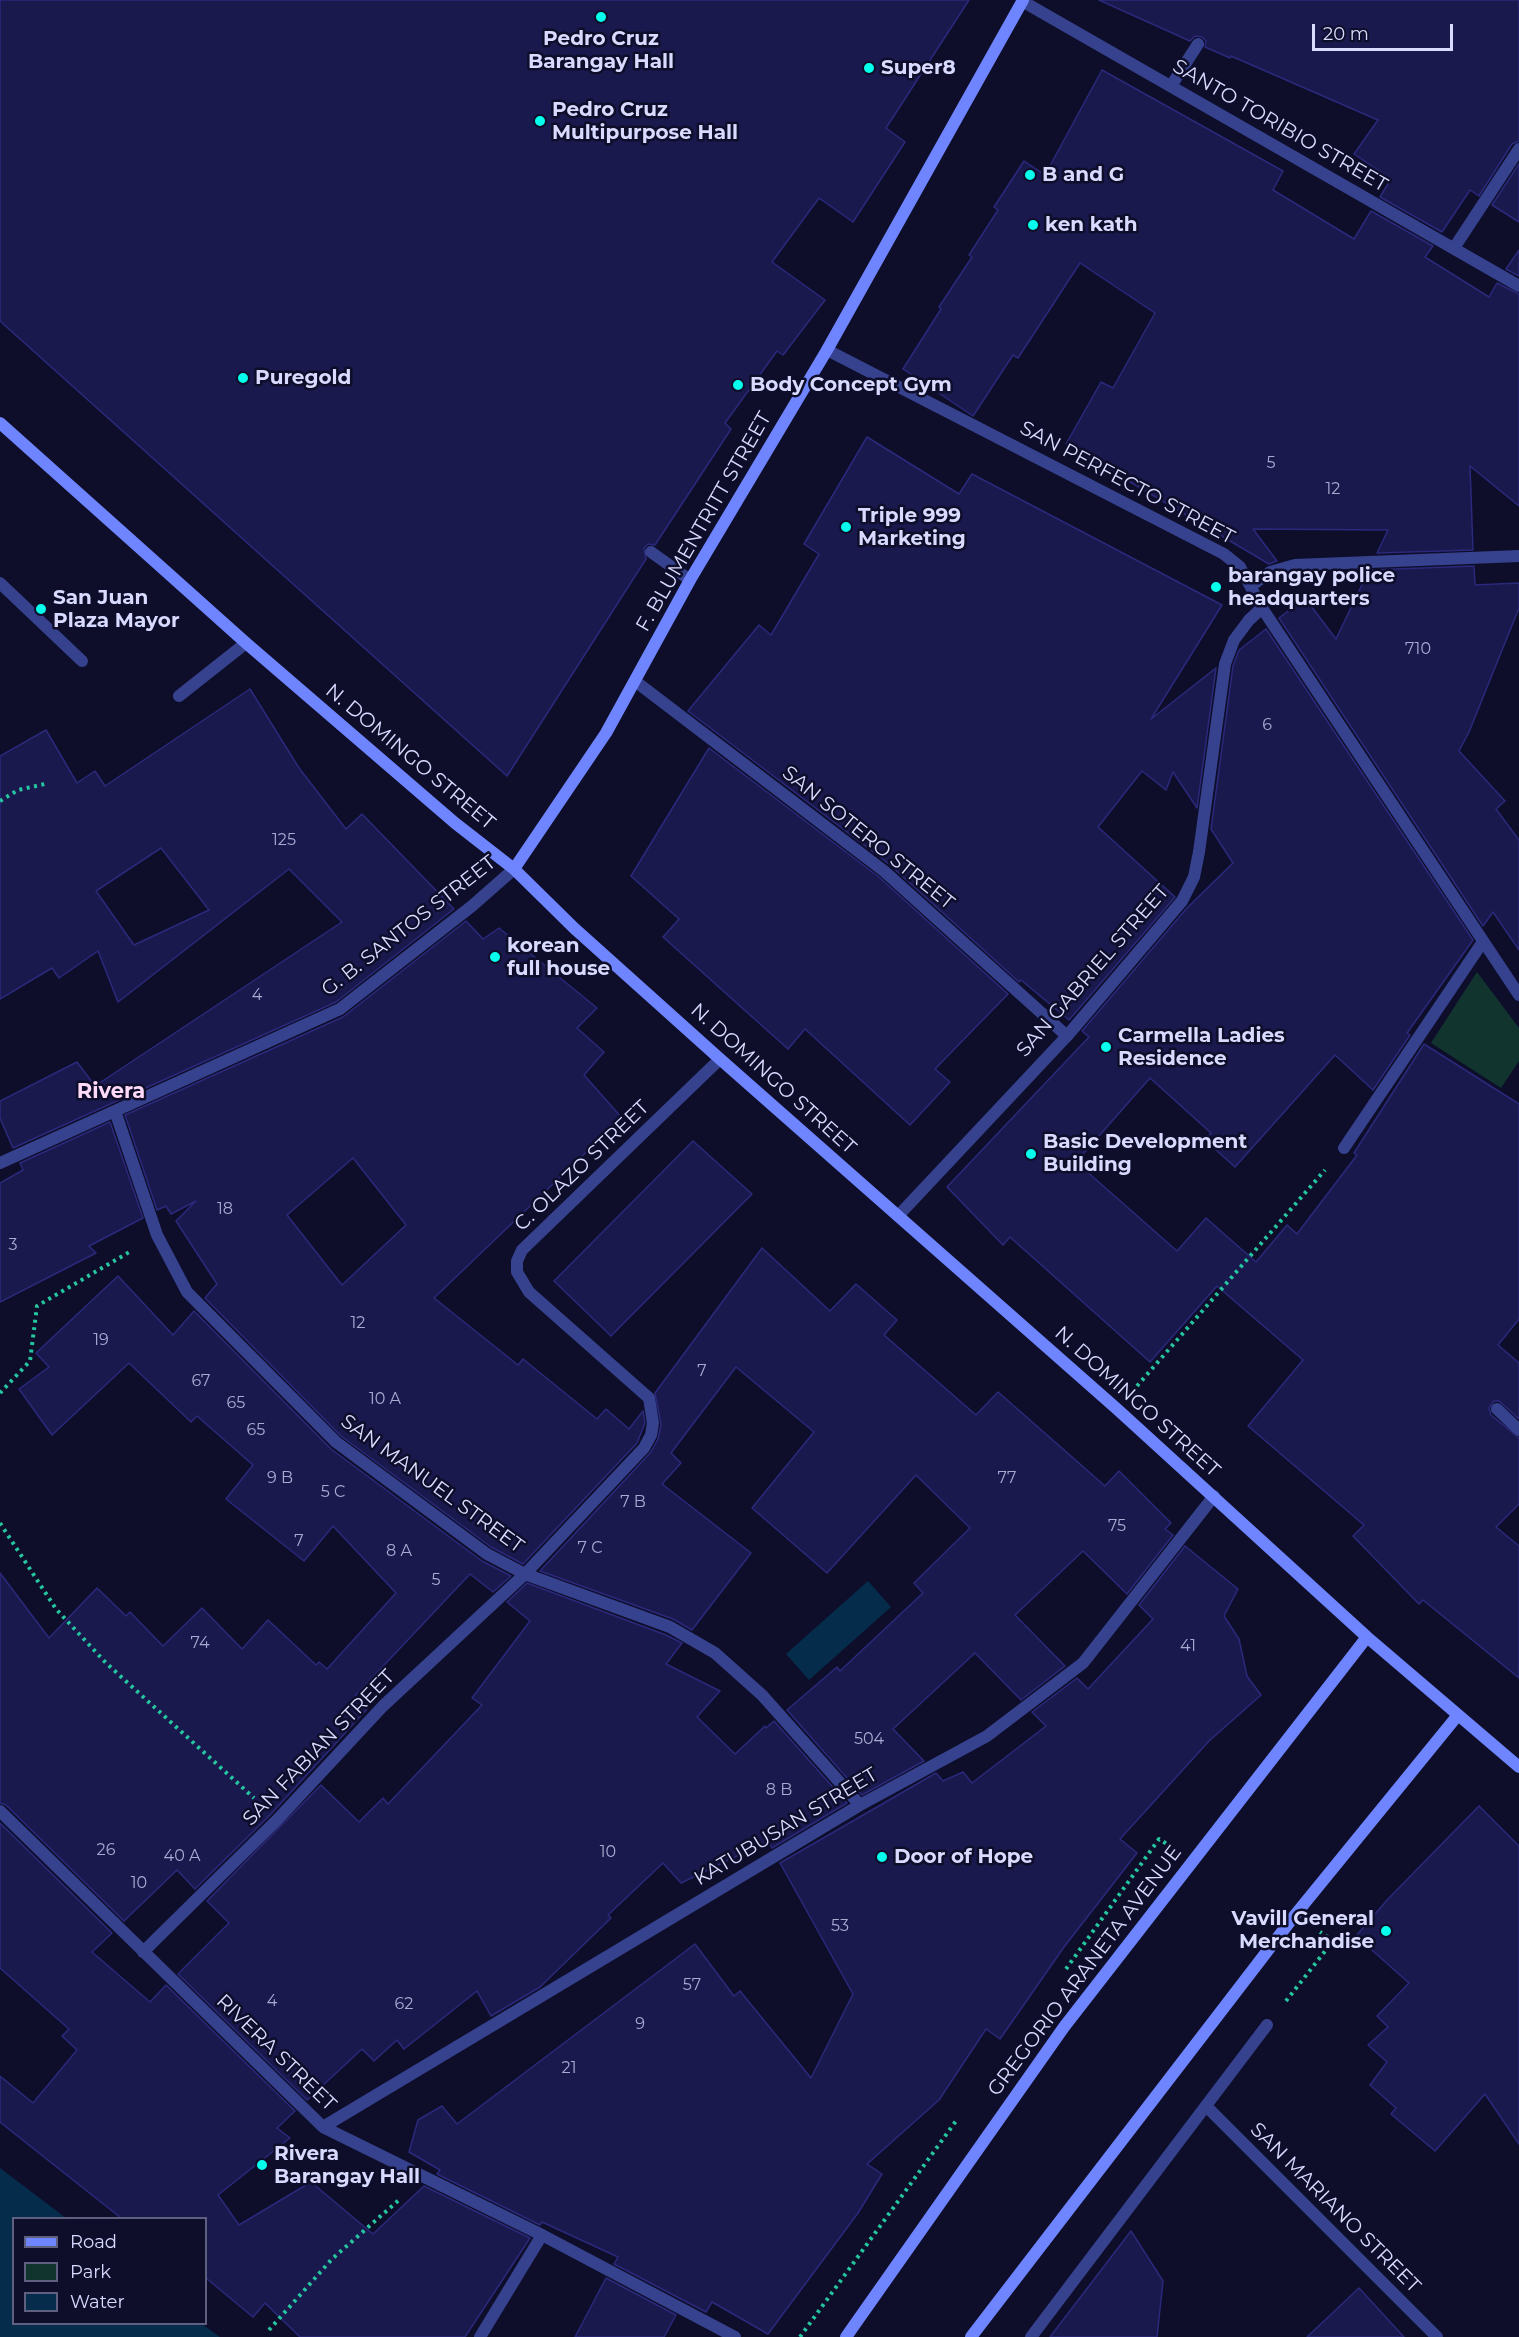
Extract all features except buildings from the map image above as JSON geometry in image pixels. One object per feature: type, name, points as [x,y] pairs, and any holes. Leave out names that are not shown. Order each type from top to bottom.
[{"type":"main road","name":"F. BLUMENTRITT STREET","points":[[514,869],[606,733],[690,580],[827,350],[1023,1]]},
{"type":"main road","name":"N. DOMINGO STREET","points":[[0,423],[246,642],[455,823],[514,869],[574,928],[720,1059],[1117,1409],[1367,1637],[1519,1767]]},
{"type":"main road","name":"GREGORIO ARANETA AVENUE","points":[[846,2337],[1064,2027],[1367,1637]]},
{"type":"main road","points":[[971,2337],[1295,1915],[1458,1715]]},
{"type":"street","name":"SANTO TORIBIO STREET","points":[[1023,1],[1519,286]]},
{"type":"street","points":[[1171,86],[1198,44]]},
{"type":"street","points":[[1454,248],[1519,149]]},
{"type":"street","name":"SAN PERFECTO STREET","points":[[827,350],[1224,554],[1240,567],[1262,608],[1482,943],[1519,995]]},
{"type":"street","points":[[651,552],[690,580]]},
{"type":"street","points":[[1251,586],[1270,572],[1295,565],[1519,556]]},
{"type":"street","points":[[0,583],[82,661]]},
{"type":"street","name":"SAN GABRIEL STREET","points":[[898,1216],[1067,1036],[1182,901],[1194,876],[1225,664],[1234,640],[1262,608]]},
{"type":"street","points":[[179,696],[246,642]]},
{"type":"street","name":"SAN SOTERO STREET","points":[[635,681],[884,871],[1067,1036]]},
{"type":"street","name":"G. B. SANTOS STREET","points":[[0,1163],[340,1009],[472,906],[514,869]]},
{"type":"street","points":[[1344,1148],[1482,943]]},
{"type":"street","name":"C. OLAZO STREET","points":[[525,1574],[644,1448],[653,1423],[648,1398],[529,1292],[517,1272],[517,1261],[522,1250],[720,1059]]},
{"type":"street","name":"SAN MANUEL STREET","points":[[115,1111],[157,1235],[187,1292],[336,1442],[487,1554],[525,1574],[670,1627],[715,1653],[762,1695],[860,1804]]},
{"type":"street","points":[[1497,1409],[1519,1430]]},
{"type":"street","name":"KATUBUSAN STREET","points":[[323,2127],[860,1804],[987,1736],[1083,1663],[1214,1496]]},
{"type":"street","name":"SAN FABIAN STREET","points":[[143,1952],[277,1820],[383,1706],[525,1574]]},
{"type":"street","name":"RIVERA STREET","points":[[0,1811],[323,2127],[542,2235],[735,2337]]},
{"type":"street","points":[[1031,2337],[1267,2025]]},
{"type":"street","name":"SAN MARIANO STREET","points":[[1206,2106],[1437,2337]]},
{"type":"street","points":[[480,2337],[542,2235]]},
{"type":"path","points":[[0,801],[18,790],[45,784]]},
{"type":"path","points":[[1117,1409],[1344,1148]]},
{"type":"path","points":[[0,1393],[30,1361],[37,1306],[157,1235]]},
{"type":"path","points":[[0,1523],[56,1610],[106,1663],[167,1716],[277,1820]]},
{"type":"path","points":[[1065,1971],[1159,1839]]},
{"type":"path","points":[[1267,2025],[1333,1941]]},
{"type":"path","points":[[800,2337],[960,2115]]},
{"type":"path","points":[[269,2330],[332,2259],[425,2177]]},
{"type":"green space","points":[[1477,972],[1519,1028],[1519,1061],[1501,1088],[1431,1043]]},
{"type":"water","points":[[868,1581],[891,1607],[809,1680],[786,1654]]},
{"type":"water","points":[[0,2168],[65,2217],[12,2217],[12,2325],[203,2325],[220,2337],[0,2337]]},
{"type":"place","name":"Pedro Cruz Barangay Hall","points":[[601,17]]},
{"type":"place","name":"Super8","points":[[869,68]]},
{"type":"place","name":"Pedro Cruz Multipurpose Hall","points":[[540,121]]},
{"type":"place","name":"B and G","points":[[1030,175]]},
{"type":"place","name":"ken kath","points":[[1033,225]]},
{"type":"place","name":"Puregold","points":[[243,378]]},
{"type":"place","name":"Body Concept Gym","points":[[738,385]]},
{"type":"place","name":"Triple 999 Marketing","points":[[846,527]]},
{"type":"place","name":"barangay police headquarters","points":[[1216,587]]},
{"type":"place","name":"San Juan Plaza Mayor","points":[[41,609]]},
{"type":"place","name":"korean full house","points":[[495,957]]},
{"type":"place","name":"Carmella Ladies Residence","points":[[1106,1047]]},
{"type":"place","name":"Basic Development Building","points":[[1031,1154]]},
{"type":"place","name":"Door of Hope","points":[[882,1857]]},
{"type":"place","name":"Vavill General Merchandise","points":[[1386,1931]]},
{"type":"place","name":"Rivera Barangay Hall","points":[[262,2165]]},
{"type":"district","name":"Rivera","points":[[111,1092]]}]
